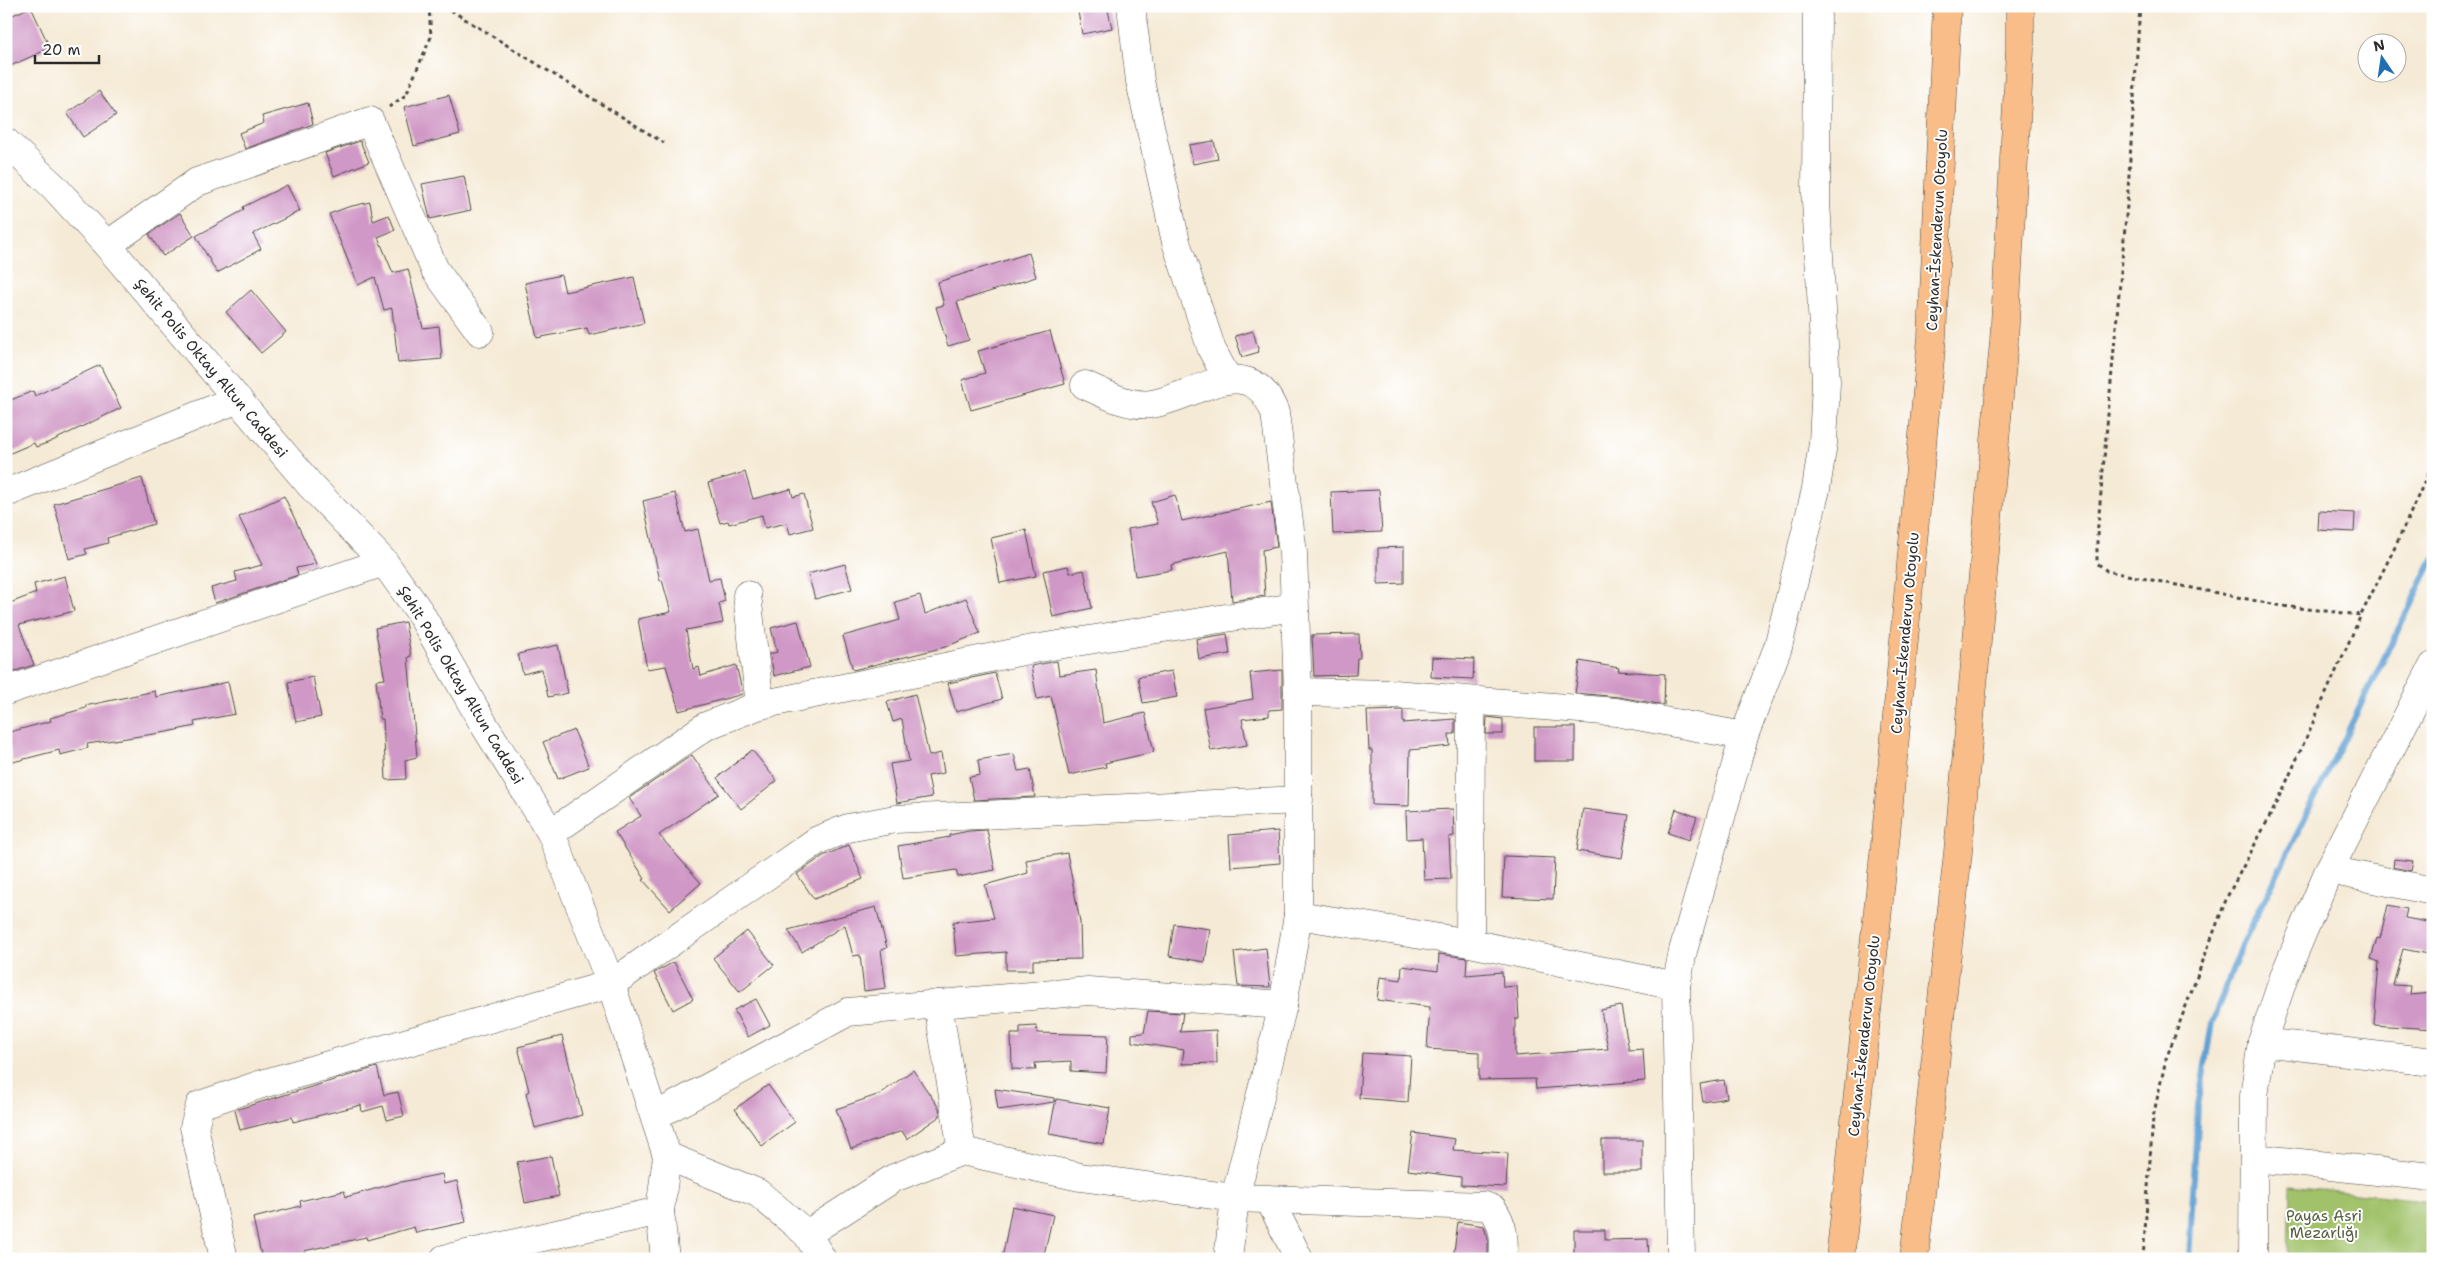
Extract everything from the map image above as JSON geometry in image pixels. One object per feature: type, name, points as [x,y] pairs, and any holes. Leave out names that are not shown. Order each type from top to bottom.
[{"type":"highway","name":"Ceyhan-İskenderun Otoyolu","points":[[1840,1259],[1885,845],[1932,337],[1947,6]]},
{"type":"highway","points":[[1914,1259],[1958,852],[2004,340],[2020,50],[2020,6]]},
{"type":"street","points":[[1131,6],[1140,81],[1176,242],[1212,350],[1227,378]]},
{"type":"street","points":[[1681,1259],[1676,986],[1683,951],[1744,736],[1778,647],[1816,489],[1822,443],[1826,382],[1816,201],[1817,6]]},
{"type":"street","points":[[106,245],[198,182],[370,120],[434,270],[480,332]]},
{"type":"street","name":"Şehit Polis Oktay Altun Caddesi","points":[[6,142],[54,187],[106,245],[310,485],[384,562],[420,611],[483,723],[550,833],[611,984],[667,1156],[660,1211],[665,1259]]},
{"type":"street","points":[[1085,385],[1120,400],[1152,404],[1227,378],[1260,388],[1269,399],[1275,413],[1293,553],[1298,692],[1298,915],[1283,1005],[1235,1198],[1228,1259]]},
{"type":"street","points":[[6,493],[238,399]]},
{"type":"street","points":[[6,691],[384,562]]},
{"type":"street","points":[[747,595],[760,705]]},
{"type":"street","points":[[550,833],[706,726],[760,705],[1034,649],[1294,608]]},
{"type":"street","points":[[2253,1259],[2254,1096],[2262,1042],[2285,974],[2329,870],[2433,666]]},
{"type":"street","points":[[1298,692],[1394,694],[1616,712],[1744,736]]},
{"type":"street","points":[[1470,943],[1471,701]]},
{"type":"street","points":[[224,1259],[194,1127],[200,1105],[262,1084],[611,984],[818,840],[848,828],[895,819],[1299,800]]},
{"type":"street","points":[[2329,870],[2433,891]]},
{"type":"street","points":[[1298,915],[1470,943],[1676,986]]},
{"type":"street","points":[[655,1116],[848,1012],[1088,992],[1283,1005]]},
{"type":"street","points":[[938,1004],[962,1151]]},
{"type":"street","points":[[2262,1042],[2433,1062]]},
{"type":"street","points":[[807,1234],[894,1178],[962,1151],[1080,1177],[1235,1198],[1270,1201],[1485,1206],[1493,1209],[1502,1226],[1505,1240],[1502,1259]]},
{"type":"street","points":[[667,1156],[758,1193],[807,1234],[822,1259]]},
{"type":"street","points":[[2254,1158],[2433,1177]]},
{"type":"street","points":[[1270,1201],[1299,1259]]},
{"type":"street","points":[[444,1259],[660,1211]]},
{"type":"path","points":[[370,120],[406,95],[431,37],[429,6]]},
{"type":"path","points":[[444,6],[664,143]]},
{"type":"path","points":[[2140,6],[2127,206],[2099,516],[2097,563],[2107,571],[2272,604],[2361,615]]},
{"type":"path","points":[[2143,1259],[2152,1127],[2166,1059],[2227,897],[2278,801],[2361,615],[2396,546],[2433,463]]},
{"type":"green space","name":"Payas Asri Mezarlığı","points":[[2290,1186],[2433,1201],[2433,1259],[2288,1259]]},
{"type":"building","points":[[1077,6],[1107,6],[1112,28],[1082,34]]},
{"type":"building","points":[[31,7],[50,48],[6,68],[6,18]]},
{"type":"building","points":[[99,91],[116,115],[83,137],[67,113]]},
{"type":"building","points":[[449,95],[460,134],[414,146],[404,107]]},
{"type":"building","points":[[308,103],[313,124],[245,149],[239,133],[264,123],[262,116]]},
{"type":"building","points":[[360,141],[369,162],[334,176],[325,153]]},
{"type":"building","points":[[1214,141],[1218,159],[1193,164],[1189,145]]},
{"type":"building","points":[[464,176],[471,210],[430,219],[422,184]]},
{"type":"building","points":[[287,185],[300,211],[253,234],[261,249],[217,273],[196,236],[244,210],[243,207]]},
{"type":"building","points":[[370,202],[373,221],[389,215],[395,230],[378,237],[393,273],[408,269],[423,328],[439,326],[442,359],[398,363],[392,308],[384,310],[375,277],[358,285],[329,214]]},
{"type":"building","points":[[180,213],[194,236],[163,256],[149,234]]},
{"type":"building","points":[[1029,253],[1036,277],[957,302],[969,340],[948,346],[936,307],[944,305],[938,282]]},
{"type":"building","points":[[561,275],[565,292],[634,277],[644,323],[589,335],[587,328],[537,338],[525,283]]},
{"type":"building","points":[[251,290],[286,332],[261,353],[226,312]]},
{"type":"building","points":[[1050,331],[1065,384],[971,410],[962,380],[985,373],[978,351]]},
{"type":"building","points":[[1253,331],[1259,352],[1242,357],[1235,336]]},
{"type":"building","points":[[100,365],[121,408],[50,442],[36,447],[34,443],[6,455],[6,402],[33,391],[35,396]]},
{"type":"building","points":[[745,472],[753,499],[791,489],[793,497],[804,494],[813,528],[790,534],[787,523],[765,528],[762,515],[729,524],[728,521],[720,523],[708,483]]},
{"type":"building","points":[[142,478],[154,524],[107,538],[108,543],[85,549],[87,554],[69,559],[54,504]]},
{"type":"building","points":[[1379,490],[1382,532],[1333,534],[1331,492]]},
{"type":"building","points":[[675,493],[685,532],[698,529],[709,580],[720,578],[725,601],[719,603],[723,623],[686,630],[693,669],[699,667],[701,676],[736,665],[743,694],[679,711],[666,666],[647,669],[638,619],[671,612],[662,580],[660,581],[643,501]]},
{"type":"building","points":[[1175,495],[1182,521],[1271,502],[1277,547],[1262,550],[1265,596],[1232,601],[1228,551],[1171,565],[1172,570],[1135,576],[1128,529],[1158,524],[1151,502]]},
{"type":"building","points":[[284,496],[316,564],[296,568],[298,575],[215,603],[211,588],[237,581],[235,572],[262,565],[239,517]]},
{"type":"building","points":[[2319,511],[2355,513],[2354,532],[2318,530]]},
{"type":"building","points":[[1026,530],[1036,576],[1000,583],[991,538]]},
{"type":"building","points":[[1404,547],[1404,583],[1378,584],[1378,548]]},
{"type":"building","points":[[845,564],[852,589],[815,599],[808,574]]},
{"type":"building","points":[[1068,566],[1070,573],[1084,570],[1092,608],[1053,617],[1043,571]]},
{"type":"building","points":[[65,576],[74,611],[19,625],[34,665],[6,674],[6,596],[10,603],[36,593],[34,584]]},
{"type":"building","points":[[920,595],[925,614],[966,598],[980,633],[945,647],[853,670],[843,636],[900,620],[895,602]]},
{"type":"building","points":[[798,621],[810,667],[774,676],[770,654],[777,652],[771,628]]},
{"type":"building","points":[[405,622],[411,656],[408,657],[417,757],[405,760],[406,779],[386,780],[383,719],[380,719],[376,680],[385,679],[375,628]]},
{"type":"building","points":[[1227,634],[1230,654],[1199,659],[1196,639]]},
{"type":"building","points":[[1359,634],[1360,658],[1357,658],[1356,675],[1314,676],[1312,635]]},
{"type":"building","points":[[558,645],[568,693],[548,697],[542,669],[523,674],[518,654]]},
{"type":"building","points":[[1432,657],[1474,659],[1473,679],[1431,677]]},
{"type":"building","points":[[1057,661],[1059,675],[1096,670],[1103,723],[1145,713],[1154,752],[1105,763],[1106,767],[1069,775],[1051,696],[1037,699],[1031,666]]},
{"type":"building","points":[[1580,661],[1619,668],[1618,671],[1665,674],[1664,705],[1619,697],[1575,693]]},
{"type":"building","points":[[1282,670],[1282,709],[1269,710],[1269,716],[1242,719],[1247,745],[1211,751],[1203,708],[1253,699],[1250,673]]},
{"type":"building","points":[[1172,671],[1177,697],[1143,703],[1138,677]]},
{"type":"building","points":[[995,673],[1002,699],[956,712],[948,683]]},
{"type":"building","points":[[313,677],[321,717],[296,722],[288,682]]},
{"type":"building","points":[[228,682],[235,714],[194,722],[195,726],[87,744],[88,748],[60,755],[59,750],[13,762],[6,733],[51,721],[50,718],[86,708],[85,706],[155,691],[156,697]]},
{"type":"building","points":[[915,694],[929,756],[941,753],[944,773],[928,776],[932,797],[897,803],[890,764],[909,761],[902,719],[893,722],[887,702]]},
{"type":"building","points":[[1403,710],[1403,723],[1455,719],[1455,734],[1449,734],[1450,746],[1410,750],[1409,806],[1372,805],[1372,750],[1369,750],[1367,711]]},
{"type":"building","points":[[1487,717],[1503,719],[1503,734],[1486,734]]},
{"type":"building","points":[[1534,727],[1575,727],[1575,761],[1534,761]]},
{"type":"building","points":[[574,730],[589,767],[558,779],[543,742]]},
{"type":"building","points":[[752,750],[777,781],[741,809],[717,778]]},
{"type":"building","points":[[1014,754],[1018,771],[1030,769],[1035,797],[974,800],[969,777],[980,775],[978,760]]},
{"type":"building","points":[[692,755],[719,794],[659,835],[701,883],[670,910],[643,880],[645,879],[615,832],[641,816],[629,798]]},
{"type":"building","points":[[1453,809],[1454,836],[1449,837],[1451,879],[1424,880],[1422,838],[1407,839],[1406,811]]},
{"type":"building","points":[[1583,809],[1629,815],[1622,858],[1577,851]]},
{"type":"building","points":[[1676,809],[1697,817],[1689,840],[1668,833]]},
{"type":"building","points":[[987,830],[995,870],[958,877],[956,870],[903,878],[898,846],[950,837],[949,835],[969,831]]},
{"type":"building","points":[[1278,831],[1280,863],[1231,867],[1229,835]]},
{"type":"building","points":[[849,845],[863,879],[814,899],[797,874],[823,856]]},
{"type":"building","points":[[1067,853],[1080,922],[1081,959],[1033,960],[1033,970],[1006,970],[1006,952],[956,956],[953,922],[994,918],[985,885],[1028,873],[1026,860]]},
{"type":"building","points":[[1504,856],[1555,858],[1553,899],[1502,897]]},
{"type":"building","points":[[2394,859],[2413,861],[2411,871],[2393,867]]},
{"type":"building","points":[[2388,905],[2407,909],[2405,918],[2433,923],[2433,955],[2403,949],[2393,985],[2411,986],[2410,995],[2433,993],[2433,1029],[2374,1025],[2379,962],[2371,959],[2377,938],[2380,939]]},
{"type":"building","points":[[876,907],[887,948],[881,950],[886,988],[864,991],[860,955],[853,956],[845,925],[802,952],[788,930]]},
{"type":"building","points":[[1174,924],[1210,929],[1205,962],[1169,956]]},
{"type":"building","points":[[747,931],[774,965],[740,992],[713,958]]},
{"type":"building","points":[[1266,948],[1270,987],[1238,986],[1234,952]]},
{"type":"building","points":[[1439,954],[1467,958],[1466,975],[1502,972],[1503,987],[1517,986],[1519,1019],[1515,1019],[1515,1056],[1608,1049],[1601,1010],[1621,1006],[1629,1050],[1643,1049],[1645,1081],[1536,1089],[1535,1079],[1479,1080],[1479,1052],[1427,1049],[1430,1007],[1377,1000],[1380,977],[1401,980],[1402,966],[1438,971]]},
{"type":"building","points":[[674,962],[693,999],[673,1010],[654,973]]},
{"type":"building","points":[[756,999],[770,1025],[748,1037],[734,1010]]},
{"type":"building","points":[[1148,1011],[1183,1013],[1180,1032],[1216,1030],[1217,1063],[1182,1064],[1184,1050],[1132,1042],[1132,1034],[1144,1033]]},
{"type":"building","points":[[1036,1026],[1037,1033],[1108,1035],[1106,1073],[1071,1071],[1071,1061],[1035,1063],[1036,1070],[1012,1069],[1011,1034],[1020,1034],[1020,1027]]},
{"type":"building","points":[[562,1036],[582,1115],[535,1128],[526,1093],[529,1091],[518,1047]]},
{"type":"building","points":[[1362,1053],[1411,1056],[1408,1102],[1359,1098]]},
{"type":"building","points":[[377,1067],[384,1095],[398,1092],[404,1116],[387,1120],[383,1106],[362,1112],[361,1105],[293,1122],[292,1117],[240,1130],[235,1110]]},
{"type":"building","points":[[913,1070],[939,1108],[940,1116],[907,1139],[902,1131],[851,1149],[836,1109],[880,1094]]},
{"type":"building","points":[[1724,1080],[1727,1098],[1703,1102],[1700,1084]]},
{"type":"building","points":[[768,1085],[795,1122],[762,1146],[735,1109]]},
{"type":"building","points":[[995,1089],[1054,1098],[1054,1102],[998,1110]]},
{"type":"building","points":[[1056,1099],[1110,1108],[1104,1144],[1049,1134]]},
{"type":"building","points":[[1413,1133],[1455,1139],[1453,1150],[1508,1153],[1506,1187],[1461,1185],[1461,1177],[1408,1170]]},
{"type":"building","points":[[1602,1140],[1642,1140],[1642,1172],[1602,1172]]},
{"type":"building","points":[[551,1156],[559,1196],[525,1203],[517,1162]]},
{"type":"building","points":[[442,1174],[444,1184],[457,1181],[466,1222],[416,1233],[414,1227],[367,1240],[366,1237],[304,1251],[305,1255],[290,1259],[262,1259],[253,1218],[301,1206],[300,1201],[344,1191],[346,1197],[396,1183]]},
{"type":"building","points":[[1012,1206],[1053,1215],[1043,1259],[1002,1259]]},
{"type":"building","points":[[1458,1222],[1484,1226],[1488,1240],[1488,1259],[1453,1259]]},
{"type":"building","points":[[1574,1230],[1605,1230],[1605,1240],[1648,1239],[1649,1259],[1574,1259]]},
{"type":"waterway","points":[[2189,1259],[2198,1106],[2212,1023],[2242,945],[2433,559]]}]
